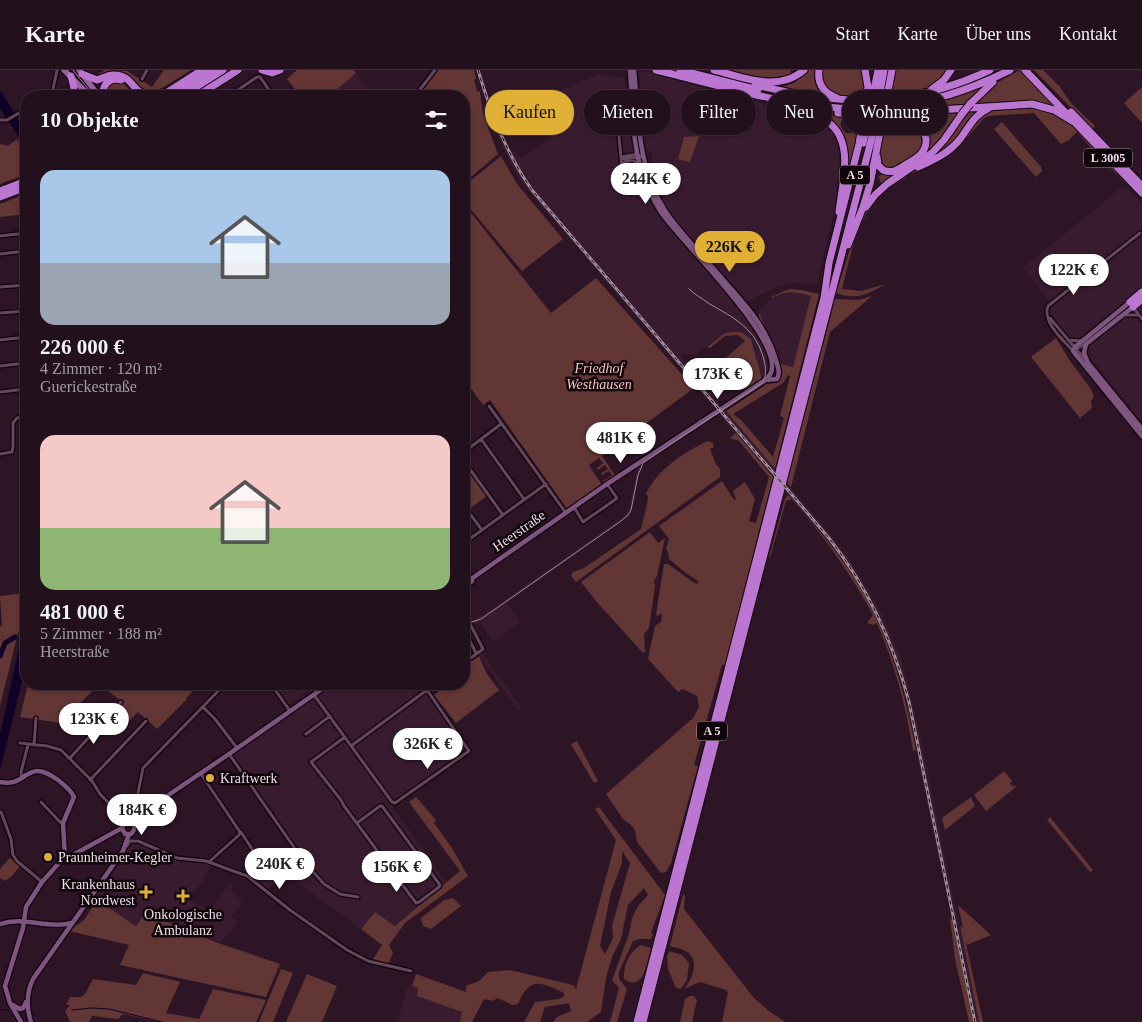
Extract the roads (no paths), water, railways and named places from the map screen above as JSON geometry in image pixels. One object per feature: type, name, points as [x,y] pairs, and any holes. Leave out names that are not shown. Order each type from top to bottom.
[{"type":"highway","points":[[173,90],[202,70]]},
{"type":"highway","points":[[175,90],[212,70]]},
{"type":"highway","points":[[191,90],[223,70]]},
{"type":"highway","points":[[205,90],[237,70]]},
{"type":"highway","points":[[262,70],[272,73],[280,70]]},
{"type":"highway","points":[[656,70],[798,104],[842,108]]},
{"type":"highway","points":[[680,70],[805,96],[842,100]]},
{"type":"highway","points":[[680,70],[786,97],[842,105]]},
{"type":"highway","points":[[714,70],[759,81],[776,82],[790,80],[805,70]]},
{"type":"highway","points":[[757,86],[776,87],[788,84],[798,79],[805,70]]},
{"type":"highway","points":[[819,70],[818,81],[824,90],[830,96],[842,99]]},
{"type":"highway","points":[[829,263],[859,144],[868,87],[865,70]]},
{"type":"highway","name":"A 5","points":[[636,1022],[867,128],[878,70]]},
{"type":"highway","points":[[885,70],[888,90]]},
{"type":"highway","name":"A 5","points":[[643,1022],[871,141],[885,70]]},
{"type":"highway","points":[[891,90],[892,70]]},
{"type":"highway","points":[[929,90],[942,83],[951,70]]},
{"type":"highway","points":[[935,90],[959,83],[990,70]]},
{"type":"highway","points":[[948,91],[1000,70]]},
{"type":"highway","points":[[948,95],[984,83],[1011,70]]},
{"type":"highway","points":[[860,215],[878,191],[932,153],[944,140],[970,104],[989,85],[1011,70]]},
{"type":"highway","name":"L 3005","points":[[1026,70],[1142,193]]},
{"type":"highway","name":"L 3005","points":[[1032,70],[1142,185]]},
{"type":"highway","points":[[80,72],[97,80],[110,75],[120,76],[138,90]]},
{"type":"highway","points":[[67,73],[74,90]]},
{"type":"highway","points":[[103,90],[105,84],[115,79],[126,83],[132,90]]},
{"type":"highway","points":[[694,80],[766,102]]},
{"type":"highway","points":[[948,106],[1028,104],[1050,108],[1074,122]]},
{"type":"highway","points":[[898,176],[934,160],[946,152],[960,139],[976,116],[993,106]]},
{"type":"highway","points":[[828,280],[844,166],[843,146],[838,133],[832,126]]},
{"type":"highway","points":[[841,259],[848,247],[860,215],[882,135]]},
{"type":"highway","points":[[877,153],[877,161],[880,168],[886,172],[893,172],[915,159],[921,153],[925,145],[924,135]]},
{"type":"highway","points":[[0,191],[20,183]]},
{"type":"highway","points":[[0,196],[20,189]]},
{"type":"highway","points":[[1131,305],[1142,292]]},
{"type":"highway","points":[[1131,305],[1142,299]]},
{"type":"highway","points":[[666,953],[672,912]]},
{"type":"main road","points":[[630,70],[639,156]]},
{"type":"main road","points":[[634,70],[639,164],[650,193],[665,217],[745,312],[763,337],[772,367],[771,373],[764,380]]},
{"type":"main road","points":[[80,72],[94,90]]},
{"type":"main road","points":[[67,73],[84,90]]},
{"type":"main road","name":"Heerstraße","points":[[470,580],[607,484],[764,380],[777,379],[779,374],[771,345],[763,329],[744,302],[664,210],[639,156]]},
{"type":"main road","points":[[1131,305],[1121,316],[1074,349],[1142,436]]},
{"type":"main road","points":[[1084,342],[1131,305]]},
{"type":"main road","points":[[1084,342],[1084,353],[1088,363],[1142,429]]},
{"type":"main road","name":"Heerstraße","points":[[470,583],[478,574]]},
{"type":"main road","points":[[20,1020],[10,1003],[6,992],[6,982],[24,922],[26,907],[42,882],[65,859],[122,828],[127,821],[201,774],[320,690]]},
{"type":"main road","points":[[0,782],[12,782],[36,770],[42,770],[70,790],[74,797],[63,823],[65,859]]},
{"type":"main road","points":[[31,1021],[27,1001],[28,990],[33,979],[123,852],[134,824],[142,812]]},
{"type":"main road","points":[[127,821],[134,824]]},
{"type":"main road","points":[[122,828],[124,833],[130,834]]},
{"type":"main road","points":[[0,924],[10,920],[72,923]]},
{"type":"main road","points":[[10,1003],[20,1009],[25,1006],[27,1001]]},
{"type":"main road","points":[[20,1020],[20,1014],[23,1012],[31,1021]]},
{"type":"street","points":[[52,90],[57,70]]},
{"type":"street","points":[[142,78],[147,70]]},
{"type":"street","points":[[419,90],[434,70]]},
{"type":"street","points":[[56,77],[60,73],[67,73]]},
{"type":"street","points":[[238,90],[257,77],[260,78],[269,90]]},
{"type":"street","points":[[0,120],[8,120],[20,113]]},
{"type":"street","points":[[619,135],[621,163],[632,160],[639,164]]},
{"type":"street","points":[[621,156],[639,156]]},
{"type":"street","points":[[621,156],[625,162],[623,178]]},
{"type":"street","points":[[625,162],[639,156]]},
{"type":"street","points":[[1088,363],[1053,327],[1046,311],[1050,304],[1140,233]]},
{"type":"street","points":[[0,236],[20,234]]},
{"type":"street","points":[[0,254],[20,252]]},
{"type":"street","points":[[0,287],[20,285]]},
{"type":"street","points":[[1131,305],[1142,319]]},
{"type":"street","points":[[0,313],[20,311]]},
{"type":"street","points":[[1121,316],[1139,315]]},
{"type":"street","points":[[1048,316],[1074,349]]},
{"type":"street","points":[[0,340],[20,338]]},
{"type":"street","points":[[1068,339],[1084,342]]},
{"type":"street","points":[[0,366],[20,364]]},
{"type":"street","points":[[0,392],[20,390]]},
{"type":"street","points":[[489,406],[566,512]]},
{"type":"street","points":[[0,454],[12,452],[13,423],[20,417]]},
{"type":"street","points":[[470,447],[501,424]]},
{"type":"street","points":[[481,439],[524,499]]},
{"type":"street","points":[[470,469],[503,514]]},
{"type":"street","points":[[470,539],[546,484]]},
{"type":"street","points":[[574,507],[583,522],[617,498],[607,484]]},
{"type":"street","points":[[470,514],[482,530]]},
{"type":"street","points":[[470,624],[483,649],[470,658]]},
{"type":"street","points":[[470,641],[476,653]]},
{"type":"street","points":[[142,812],[136,804],[143,768],[220,690]]},
{"type":"street","points":[[275,690],[291,711]]},
{"type":"street","points":[[314,694],[351,746],[392,802],[395,804],[469,751],[426,690],[351,746]]},
{"type":"street","points":[[70,758],[121,702]]},
{"type":"street","points":[[203,706],[227,733],[237,748]]},
{"type":"street","points":[[306,734],[330,716]]},
{"type":"street","points":[[34,745],[36,718]]},
{"type":"street","points":[[90,780],[146,721]]},
{"type":"street","points":[[345,737],[311,762],[416,903],[439,887],[440,885],[382,806],[357,823]]},
{"type":"street","points":[[20,743],[58,748],[70,758],[100,794],[127,821]]},
{"type":"street","points":[[22,778],[21,772],[28,745]]},
{"type":"street","points":[[229,754],[305,863],[324,884],[340,894],[358,897]]},
{"type":"street","points":[[201,774],[252,849]]},
{"type":"street","points":[[42,802],[63,823]]},
{"type":"street","points":[[1,812],[16,861],[42,882]]},
{"type":"street","points":[[209,862],[240,835],[240,832]]},
{"type":"street","points":[[130,834],[136,841]]},
{"type":"street","points":[[123,852],[129,841],[136,841],[176,858],[209,862],[247,876],[290,910],[347,950],[364,959],[411,971]]},
{"type":"street","points":[[0,979],[6,982]]},
{"type":"waterway","points":[[0,656],[5,643],[15,637]]},
{"type":"waterway","points":[[72,1010],[109,1009],[162,1022]]},
{"type":"waterway","points":[[0,1010],[8,1010]]},
{"type":"tram line","points":[[73,70],[89,90]]},
{"type":"tram line","points":[[470,621],[481,619],[621,521],[631,510],[638,475],[643,463],[762,383],[766,372],[764,360],[756,340],[750,332],[735,319],[689,289]]},
{"type":"railway","points":[[478,70],[500,132],[514,162],[532,190],[828,537],[867,595],[887,636],[903,679],[909,702],[975,1022]]},
{"type":"place","name":"Kraftwerk","points":[[210,778]]},
{"type":"place","name":"Praunheimer-Kegler","points":[[48,857]]},
{"type":"place","name":"Krankenhaus Nordwest","points":[[146,892]]},
{"type":"place","name":"Onkologische Ambulanz","points":[[183,896]]},
{"type":"park label","name":"Friedhof Westhausen","points":[[599,376]]}]
